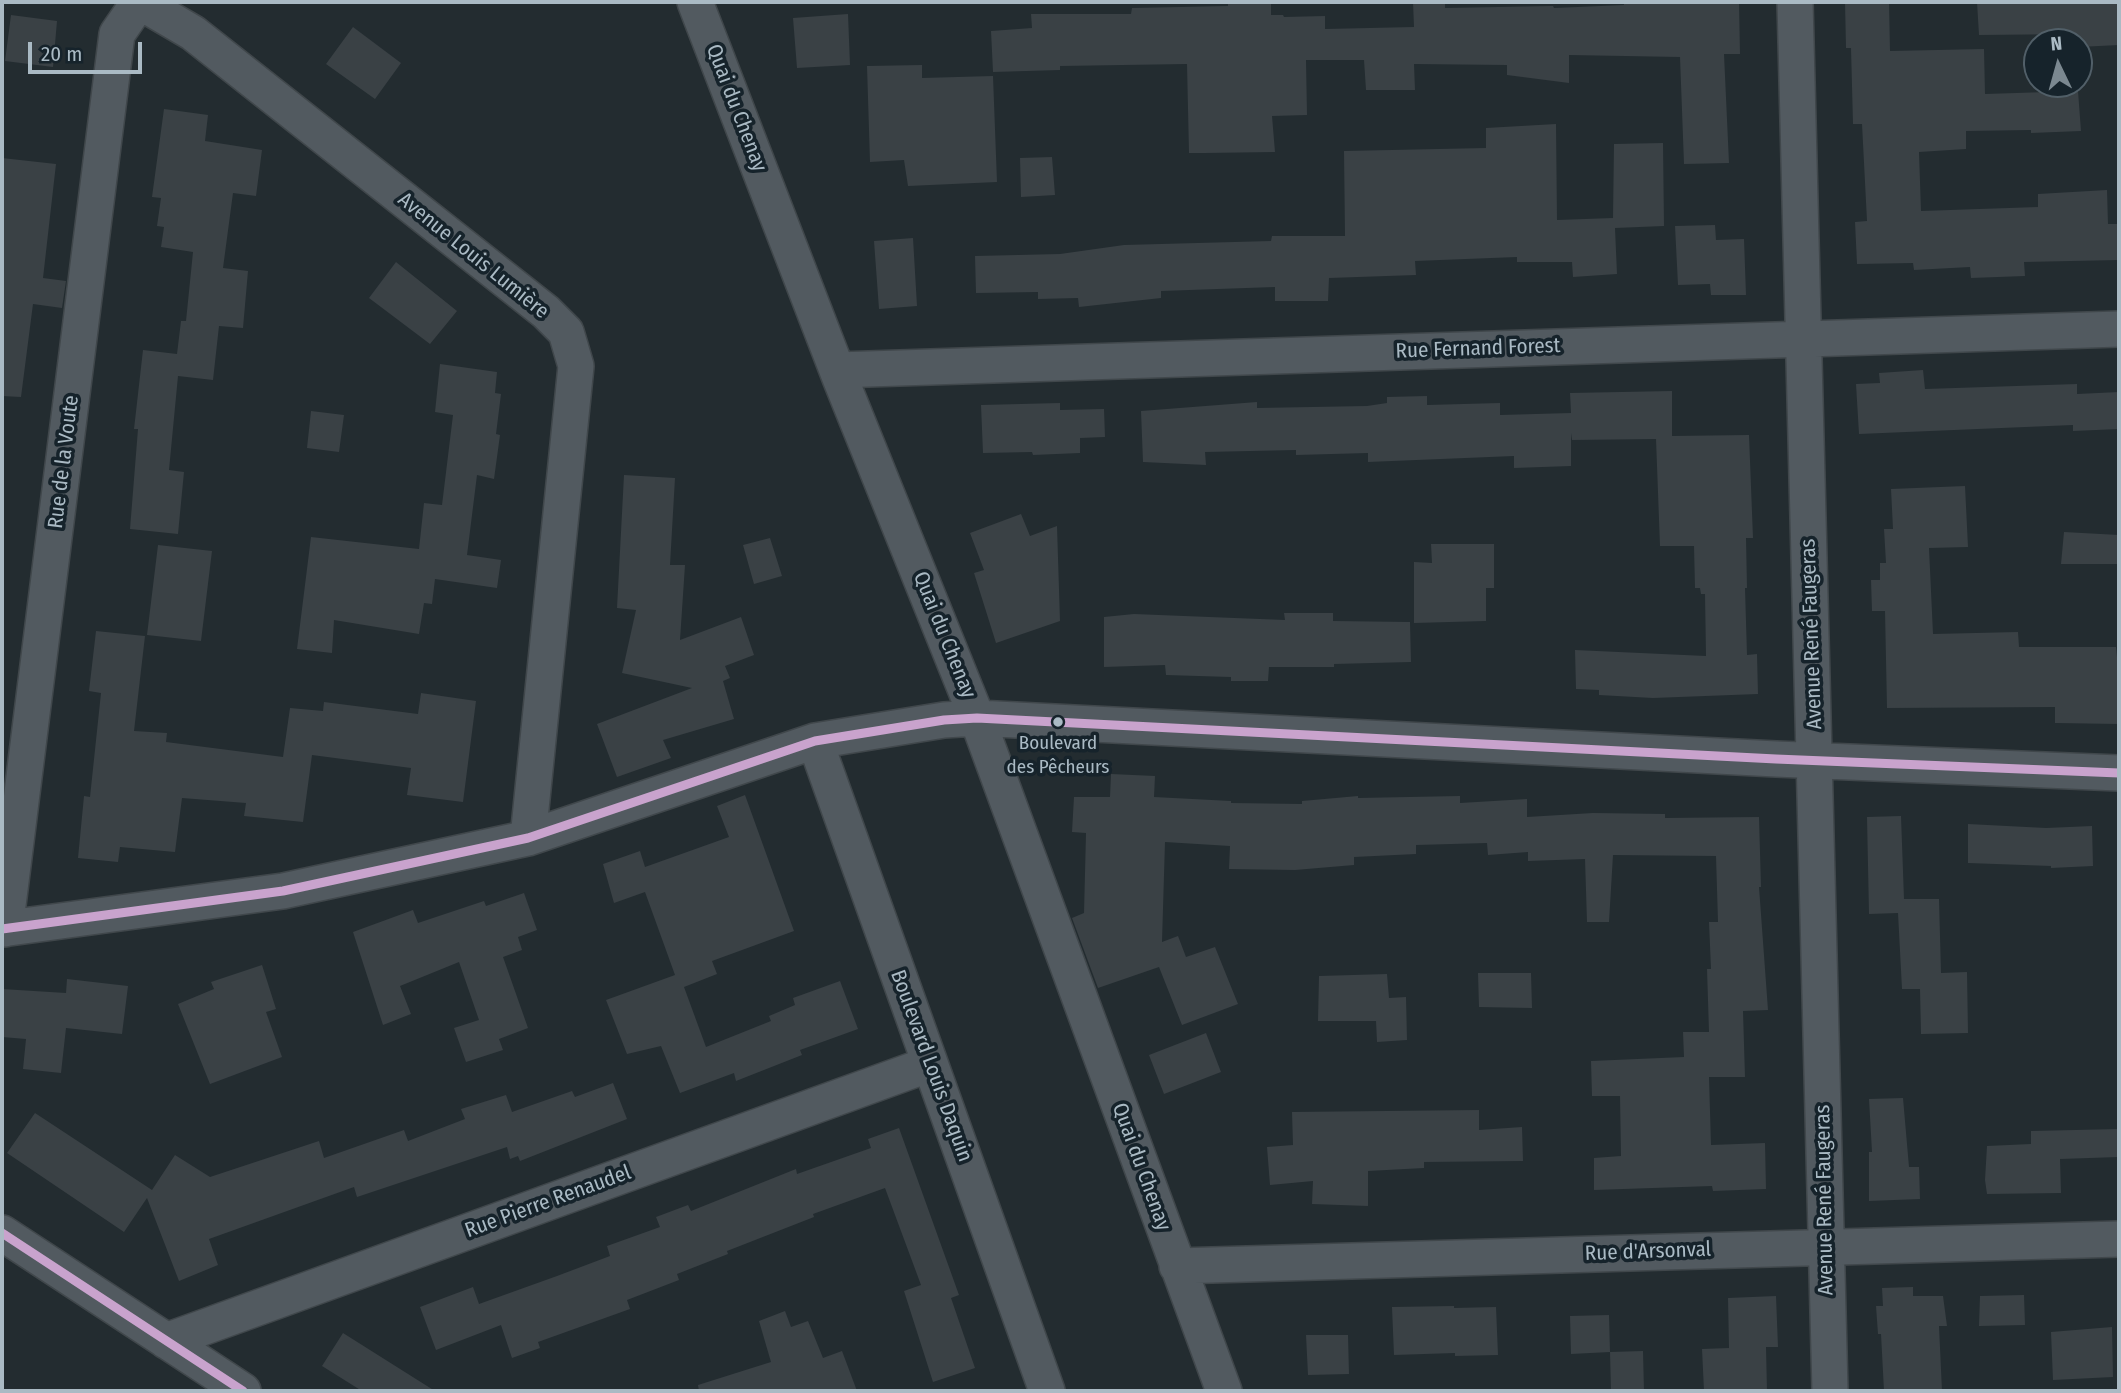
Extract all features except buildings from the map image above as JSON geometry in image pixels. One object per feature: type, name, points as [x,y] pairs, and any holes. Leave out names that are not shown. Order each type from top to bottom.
[{"type":"street","name":"Avenue Louis Lumière","points":[[139,2],[193,33],[545,312],[566,332],[576,366],[528,838]]},
{"type":"street","name":"Rue de la Voute","points":[[4,929],[117,34],[139,2]]},
{"type":"street","name":"Quai du Chenay","points":[[695,2],[837,370],[978,718],[1224,1391]]},
{"type":"street","name":"Avenue René Faugeras","points":[[1796,2],[1830,1391]]},
{"type":"street","name":"Rue Fernand Forest","points":[[837,370],[2119,329]]},
{"type":"street","points":[[4,929],[284,891],[528,838],[815,741],[944,720],[978,718],[1816,761],[2119,773]]},
{"type":"street","name":"Boulevard Louis Daquin","points":[[815,741],[1047,1391]]},
{"type":"street","name":"Rue Pierre Renaudel","points":[[166,1341],[930,1064]]},
{"type":"street","points":[[2,1233],[243,1391]]},
{"type":"street","name":"Rue d'Arsonval","points":[[1177,1266],[2119,1239]]},
{"type":"transit line","points":[[2,929],[283,891],[528,838],[815,741],[944,720],[977,718],[1776,759],[2119,773]]},
{"type":"transit line","points":[[2,1233],[243,1391]]},
{"type":"place","name":"Boulevard des Pêcheurs","points":[[1058,722]]}]
